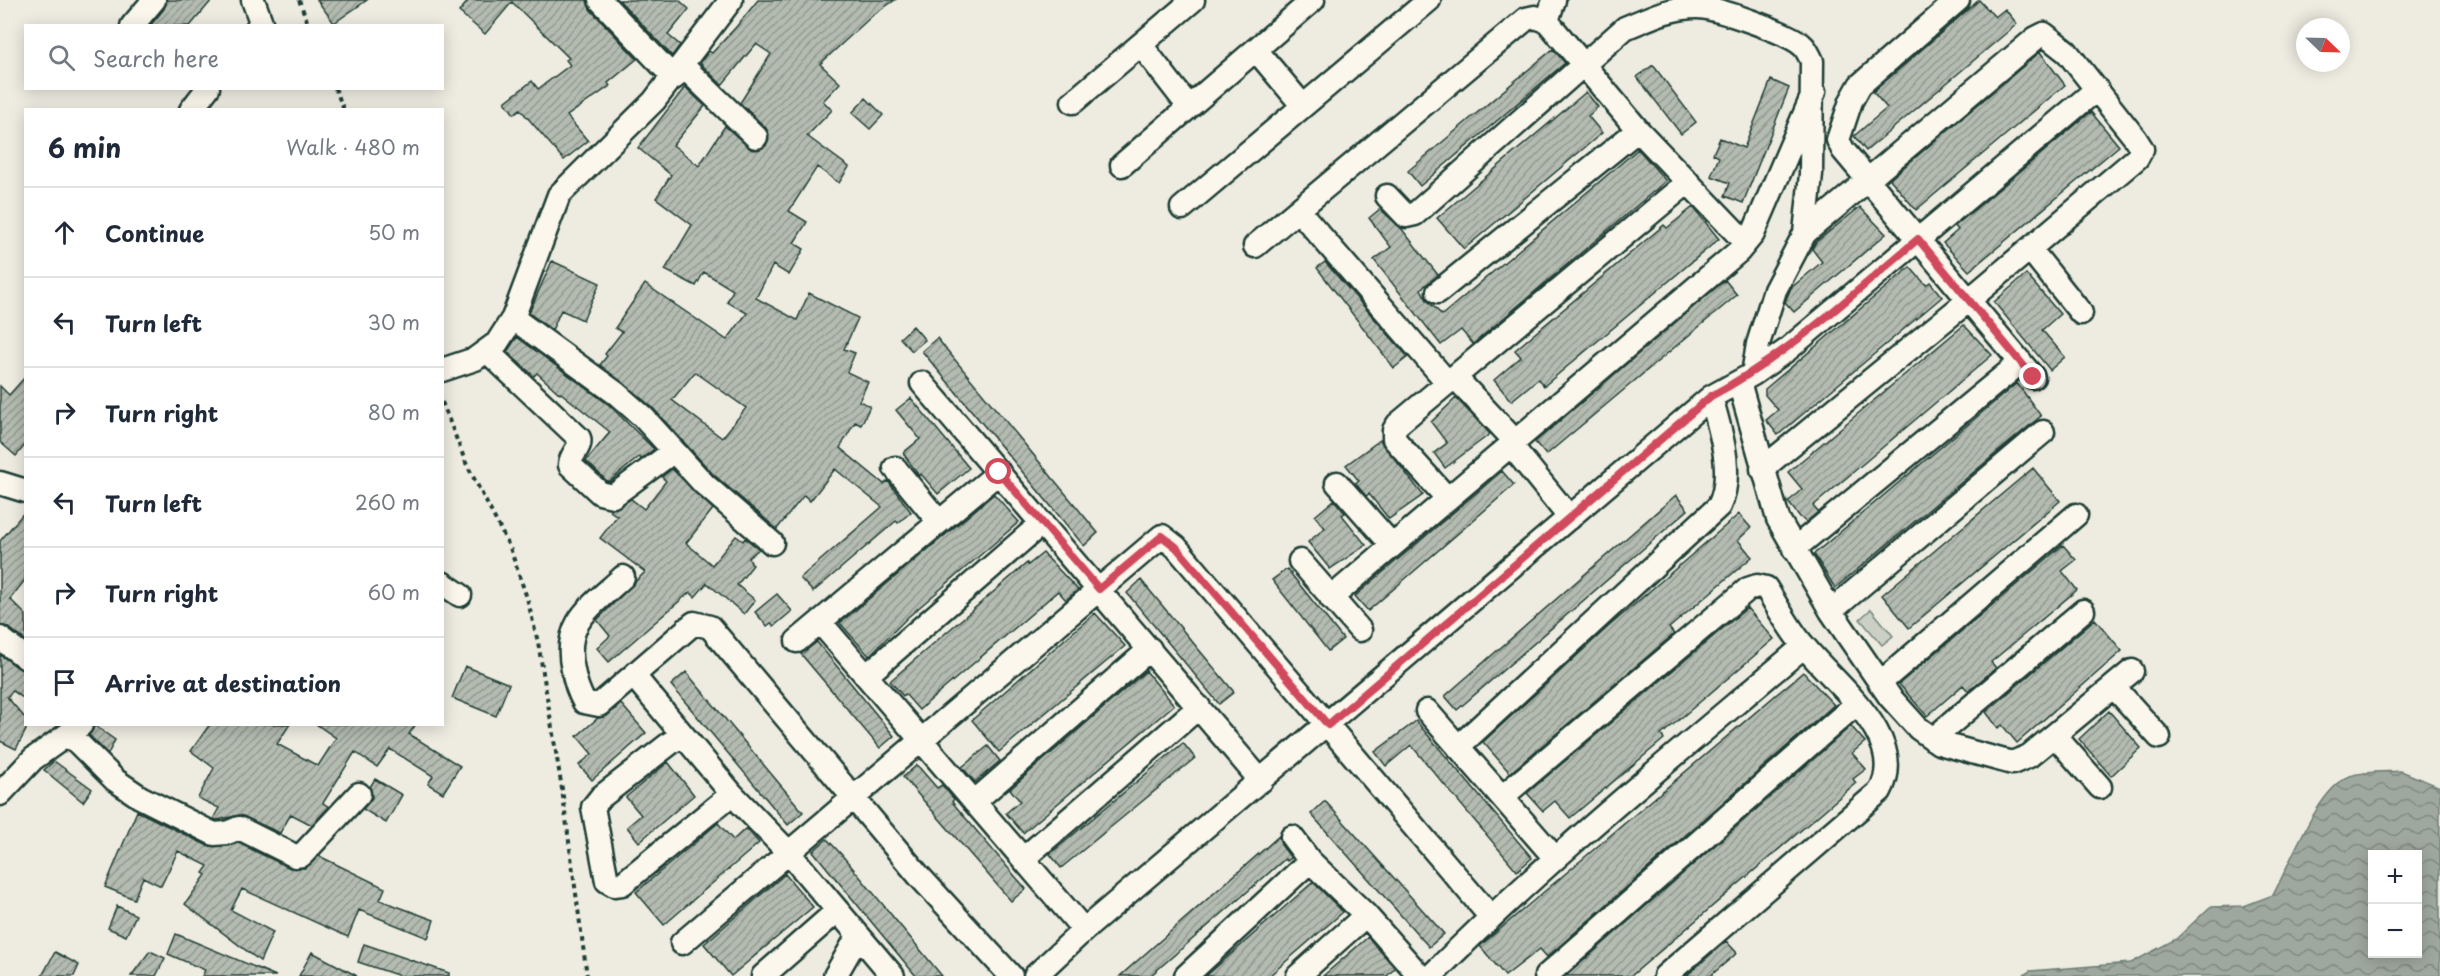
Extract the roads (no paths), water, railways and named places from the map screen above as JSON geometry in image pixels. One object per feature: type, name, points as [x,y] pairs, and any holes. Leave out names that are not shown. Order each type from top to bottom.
[{"type":"street","points":[[134,24],[154,0]]},
{"type":"street","points":[[253,0],[261,22],[260,24]]},
{"type":"street","points":[[444,369],[488,352],[498,343],[513,318],[559,195],[654,101],[731,0]]},
{"type":"street","points":[[1073,102],[1193,0]]},
{"type":"street","points":[[1122,165],[1314,0]]},
{"type":"street","points":[[1182,208],[1429,0]]},
{"type":"street","points":[[1794,549],[2027,370],[1843,150],[1838,140],[1851,101],[1871,73],[1958,0]]},
{"type":"street","points":[[614,6],[678,72],[756,137]]},
{"type":"street","points":[[1387,196],[1407,216],[1415,214],[1625,28],[1666,10],[1698,7],[1721,12],[1792,38],[1804,46],[1812,61],[1814,92],[1811,174],[1805,233]]},
{"type":"street","points":[[1255,246],[1526,19],[1550,10],[1582,66],[1745,242]]},
{"type":"street","points":[[1762,469],[1970,300],[2127,167],[2142,150],[2067,52],[2044,34],[2021,49],[1805,233],[1775,290],[1746,378],[1762,469],[1778,519],[1832,611],[1880,683],[1918,728],[1933,739],[1978,756],[2012,763],[2030,756],[2132,672]]},
{"type":"street","points":[[1141,45],[1189,107]]},
{"type":"street","points":[[1256,50],[1303,106]]},
{"type":"street","points":[[1035,976],[1084,930],[1328,725],[1711,396],[1746,378],[1786,350],[2097,89]]},
{"type":"street","points":[[193,108],[206,90]]},
{"type":"street","points":[[1331,598],[1714,272],[1753,234],[1814,92]]},
{"type":"street","points":[[1438,292],[1638,129]]},
{"type":"street","points":[[1447,498],[1393,435],[1398,424],[1688,182]]},
{"type":"street","points":[[1299,211],[1451,380],[1512,442],[1570,518]]},
{"type":"street","points":[[2030,249],[2081,313]]},
{"type":"street","points":[[513,318],[618,393],[704,484],[772,543]]},
{"type":"street","points":[[488,352],[579,438],[580,444],[570,459],[570,465],[600,493],[614,496],[674,451]]},
{"type":"street","points":[[922,383],[1261,781]]},
{"type":"street","points":[[1458,747],[1719,506],[1725,485],[1724,446],[1711,396]]},
{"type":"street","points":[[1832,611],[2043,432]]},
{"type":"street","points":[[895,468],[939,522]]},
{"type":"street","points":[[797,641],[999,472]]},
{"type":"street","points":[[0,483],[24,490]]},
{"type":"street","points":[[1337,483],[1392,545]]},
{"type":"street","points":[[1880,683],[2076,515]]},
{"type":"street","points":[[866,676],[1042,523]]},
{"type":"street","points":[[682,943],[1162,536],[1176,547],[1490,916]]},
{"type":"street","points":[[1300,561],[1360,630]]},
{"type":"street","points":[[623,577],[578,622],[571,633],[569,654],[578,691],[584,702],[599,705],[694,623],[710,627],[920,878],[1011,976]]},
{"type":"street","points":[[1502,797],[1748,589],[1756,586],[1766,588],[1804,646],[1857,704],[1878,733],[1887,759],[1887,779],[1880,791],[1665,976]]},
{"type":"street","points":[[1933,739],[2083,610]]},
{"type":"street","points":[[820,622],[1084,930]]},
{"type":"street","points":[[0,638],[24,656]]},
{"type":"street","points":[[1431,976],[1490,916],[1804,646]]},
{"type":"street","points":[[974,802],[1150,649]]},
{"type":"street","points":[[634,676],[732,794],[789,853],[893,976]]},
{"type":"street","points":[[2114,687],[2159,737]]},
{"type":"street","points":[[1546,976],[1857,704]]},
{"type":"street","points":[[1023,859],[1199,707]]},
{"type":"street","points":[[1427,711],[1556,858]]},
{"type":"street","points":[[0,794],[33,759],[75,729],[116,780],[161,808],[214,834],[227,833],[239,828],[295,856],[302,855],[359,794]]},
{"type":"street","points":[[682,734],[601,797],[593,807],[607,881],[614,885],[622,884],[732,794]]},
{"type":"street","points":[[2055,736],[2100,787]]},
{"type":"street","points":[[1292,837],[1310,861],[1366,915],[1420,976]]},
{"type":"street","points":[[1187,976],[1310,861]]},
{"type":"street","points":[[763,976],[837,911]]},
{"type":"street","points":[[1298,976],[1366,915]]},
{"type":"street","points":[[835,976],[858,936]]},
{"type":"water","points":[[2401,771],[2440,787],[2440,976],[2022,976],[2030,971],[2131,963],[2176,939],[2210,907],[2244,906],[2273,895],[2305,829],[2326,796],[2350,776],[2368,772]]}]
